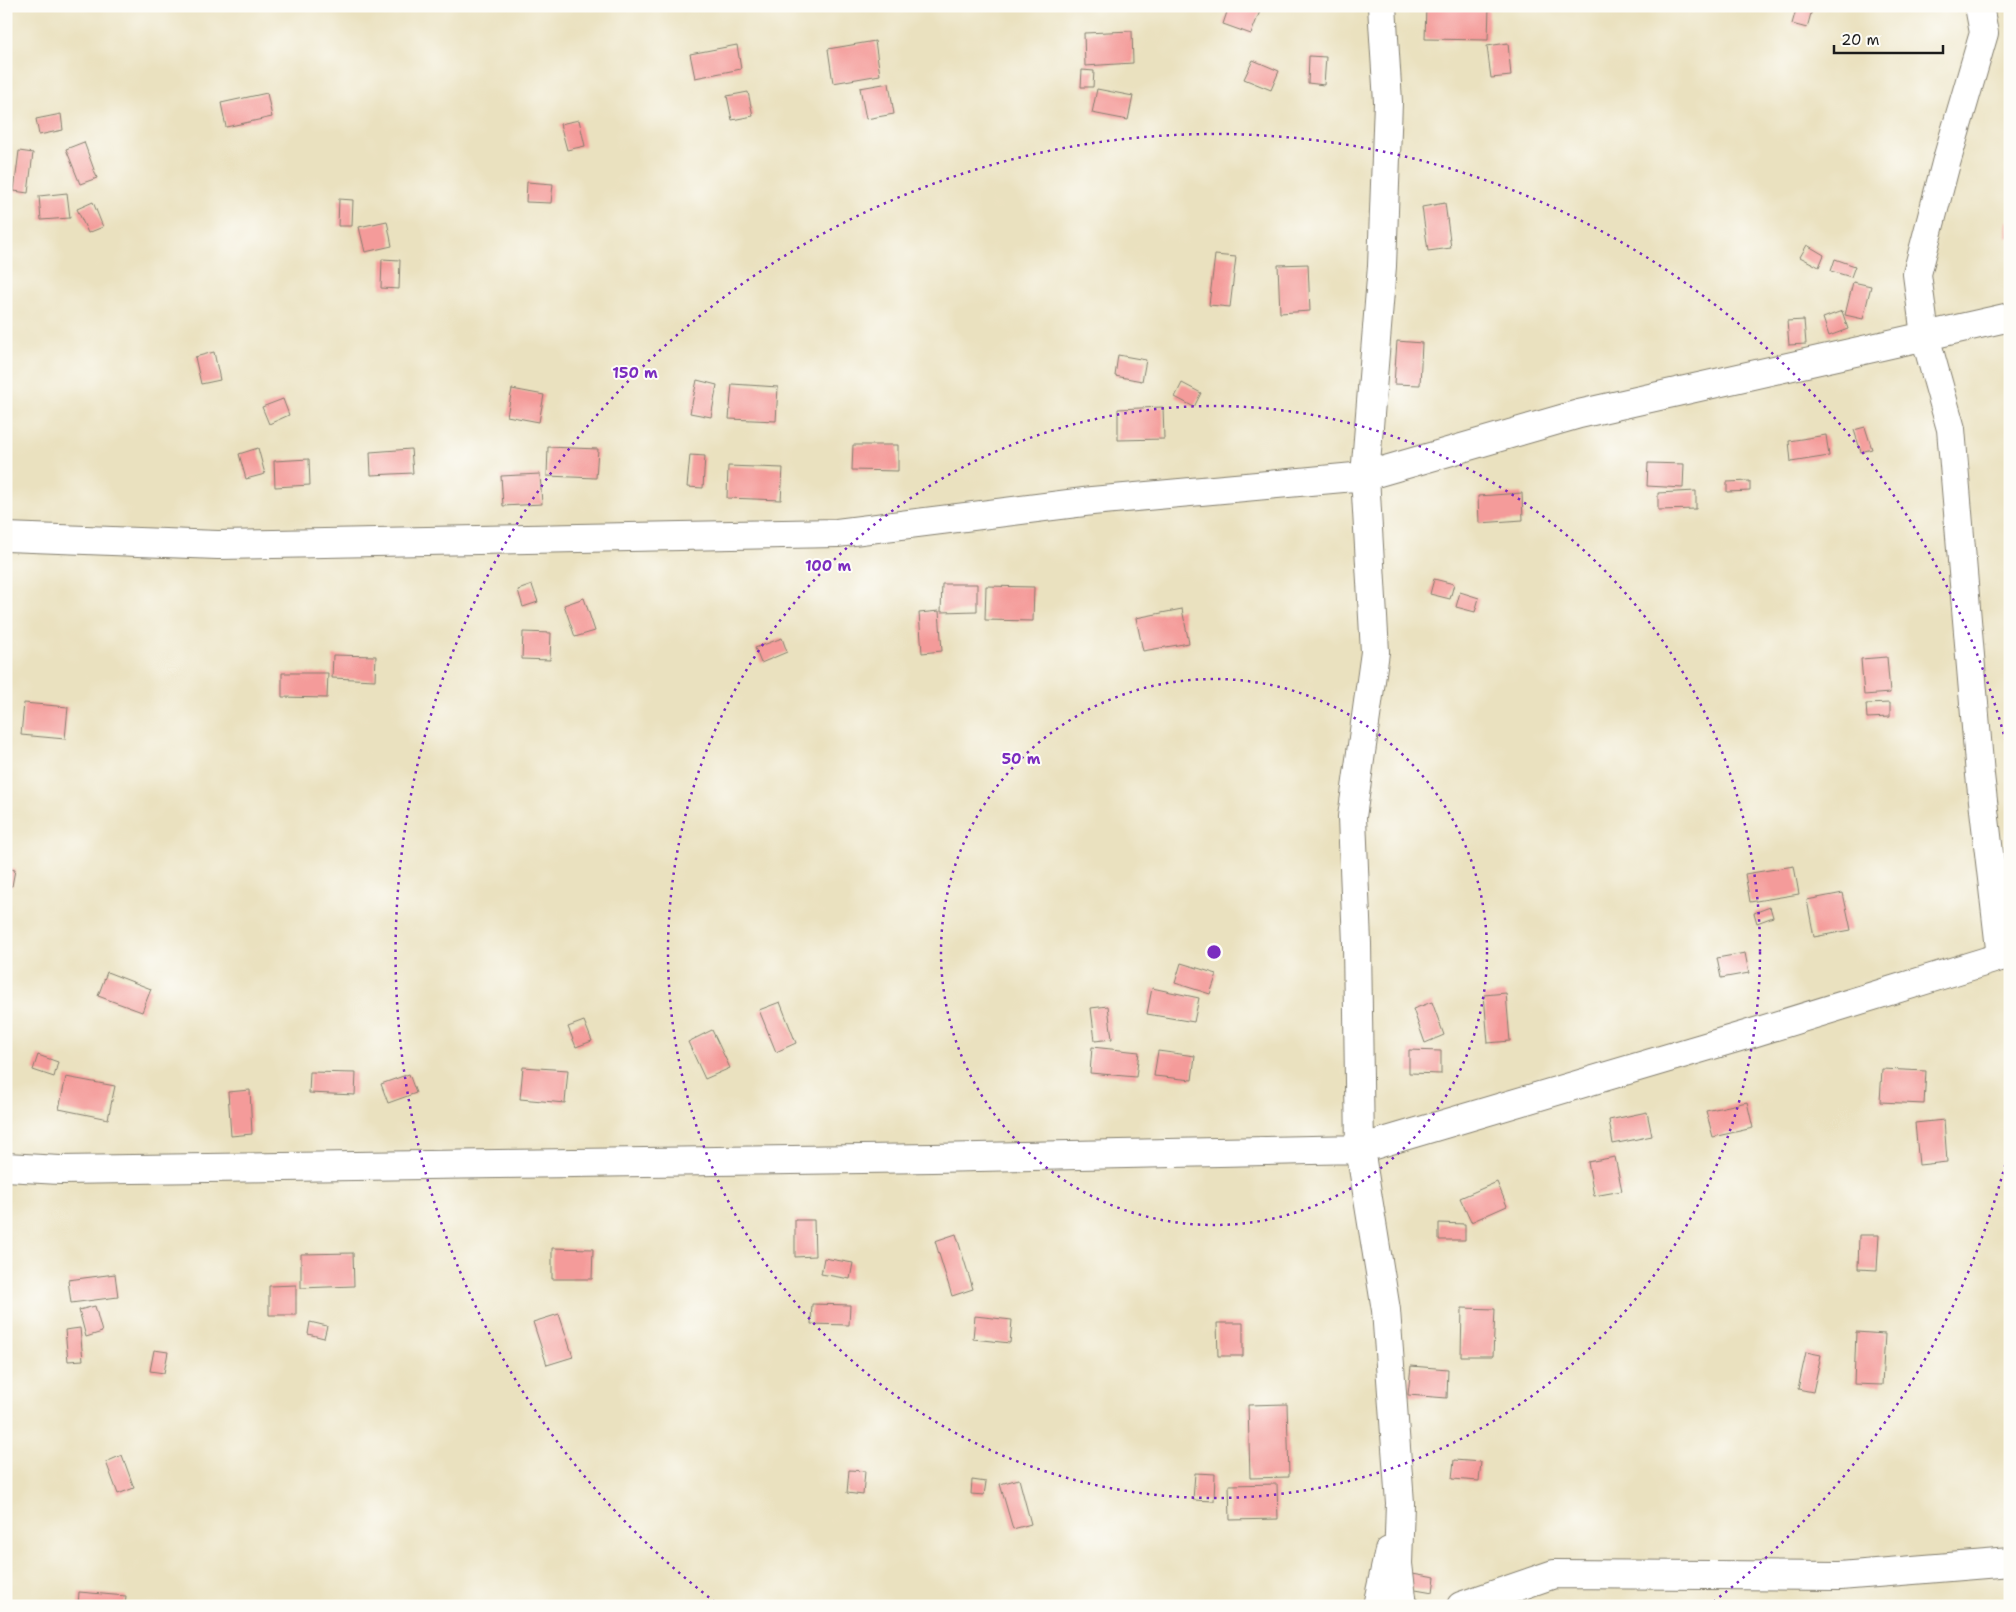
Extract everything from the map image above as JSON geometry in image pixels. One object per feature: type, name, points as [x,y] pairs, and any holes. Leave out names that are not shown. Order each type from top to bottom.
[{"type":"street","points":[[1382,6],[1388,102],[1382,266],[1365,476],[1375,652],[1352,817],[1357,944],[1360,1149],[1386,1310],[1400,1503],[1398,1564],[1404,1606]]},
{"type":"street","points":[[6,1167],[60,1170],[933,1158],[1360,1149],[1737,1038],[2005,956],[1980,774],[1951,429],[1924,336],[1917,274],[1946,163],[1984,34],[1979,6]]},
{"type":"street","points":[[6,537],[218,545],[837,533],[1092,502],[1365,476],[1579,414],[2010,317]]},
{"type":"street","points":[[1377,1606],[1400,1503]]},
{"type":"street","points":[[1461,1606],[1554,1574],[1840,1576],[2010,1562]]},
{"type":"building","points":[[1229,6],[1262,6],[1251,34],[1223,24]]},
{"type":"building","points":[[1426,6],[1489,6],[1488,40],[1425,39]]},
{"type":"building","points":[[1797,6],[1813,6],[1807,28],[1792,24]]},
{"type":"building","points":[[1132,31],[1133,63],[1085,66],[1084,33]]},
{"type":"building","points":[[875,41],[880,75],[833,83],[828,49]]},
{"type":"building","points":[[1508,43],[1511,76],[1491,78],[1487,46]]},
{"type":"building","points":[[737,45],[741,69],[695,78],[690,54]]},
{"type":"building","points":[[1309,56],[1326,57],[1324,85],[1308,83]]},
{"type":"building","points":[[1253,60],[1279,71],[1271,90],[1244,79]]},
{"type":"building","points":[[1082,70],[1094,71],[1093,87],[1081,87]]},
{"type":"building","points":[[889,83],[894,114],[866,119],[860,88]]},
{"type":"building","points":[[1097,89],[1133,96],[1128,120],[1092,113]]},
{"type":"building","points":[[748,92],[753,116],[732,120],[727,96]]},
{"type":"building","points":[[267,93],[272,117],[226,127],[221,103]]},
{"type":"building","points":[[61,114],[63,130],[39,135],[36,119]]},
{"type":"building","points":[[579,120],[585,146],[567,150],[560,124]]},
{"type":"building","points":[[84,142],[97,178],[80,184],[66,149]]},
{"type":"building","points":[[19,151],[33,153],[28,193],[14,191]]},
{"type":"building","points":[[527,182],[553,184],[551,203],[526,202]]},
{"type":"building","points":[[67,193],[70,218],[41,220],[39,196]]},
{"type":"building","points":[[339,199],[353,200],[352,226],[338,226]]},
{"type":"building","points":[[93,202],[103,227],[88,233],[77,209]]},
{"type":"building","points":[[1445,203],[1451,248],[1428,251],[1422,207]]},
{"type":"building","points":[[387,221],[392,246],[365,252],[359,227]]},
{"type":"building","points":[[2007,221],[2010,222],[2010,237],[2006,237]]},
{"type":"building","points":[[1807,245],[1824,255],[1819,267],[1800,257]]},
{"type":"building","points":[[1215,255],[1236,257],[1230,307],[1209,305]]},
{"type":"building","points":[[382,259],[400,260],[399,289],[381,288]]},
{"type":"building","points":[[1835,259],[1855,266],[1851,277],[1831,271]]},
{"type":"building","points":[[1308,264],[1310,311],[1280,313],[1278,265]]},
{"type":"building","points":[[1853,282],[1871,286],[1863,319],[1845,315]]},
{"type":"building","points":[[1842,311],[1848,329],[1829,336],[1823,318]]},
{"type":"building","points":[[1804,320],[1806,344],[1789,345],[1787,321]]},
{"type":"building","points":[[1397,341],[1422,343],[1420,385],[1394,384]]},
{"type":"building","points":[[214,352],[220,380],[201,384],[195,357]]},
{"type":"building","points":[[1118,355],[1146,360],[1142,381],[1115,376]]},
{"type":"building","points":[[697,380],[717,385],[711,417],[690,413]]},
{"type":"building","points":[[1182,383],[1201,393],[1194,407],[1175,397]]},
{"type":"building","points":[[732,384],[778,387],[776,421],[729,419]]},
{"type":"building","points":[[512,389],[544,395],[539,422],[507,416]]},
{"type":"building","points":[[283,399],[289,415],[269,424],[262,407]]},
{"type":"building","points":[[1163,407],[1164,439],[1118,440],[1118,409]]},
{"type":"building","points":[[1865,427],[1872,449],[1861,452],[1854,430]]},
{"type":"building","points":[[1826,435],[1829,456],[1791,462],[1789,441]]},
{"type":"building","points":[[853,445],[898,445],[898,471],[852,470]]},
{"type":"building","points":[[548,447],[598,449],[596,478],[547,476]]},
{"type":"building","points":[[258,448],[265,474],[246,479],[239,454]]},
{"type":"building","points":[[411,449],[413,473],[371,475],[370,452]]},
{"type":"building","points":[[690,455],[705,456],[703,488],[687,487]]},
{"type":"building","points":[[309,459],[310,485],[275,487],[274,461]]},
{"type":"building","points":[[1648,463],[1684,464],[1683,488],[1647,486]]},
{"type":"building","points":[[728,466],[783,468],[781,500],[727,498]]},
{"type":"building","points":[[540,474],[542,504],[503,506],[501,476]]},
{"type":"building","points":[[1750,481],[1750,491],[1727,492],[1727,482]]},
{"type":"building","points":[[1696,491],[1696,509],[1658,510],[1658,493]]},
{"type":"building","points":[[1522,493],[1523,520],[1479,523],[1478,496]]},
{"type":"building","points":[[1434,579],[1454,584],[1450,599],[1430,594]]},
{"type":"building","points":[[942,584],[977,584],[977,611],[941,612]]},
{"type":"building","points":[[532,585],[538,602],[523,607],[518,590]]},
{"type":"building","points":[[986,586],[1034,587],[1033,621],[985,620]]},
{"type":"building","points":[[1460,592],[1479,598],[1475,612],[1456,607]]},
{"type":"building","points":[[584,598],[595,631],[575,637],[564,605]]},
{"type":"building","points":[[1182,609],[1189,643],[1143,651],[1136,618]]},
{"type":"building","points":[[939,611],[942,651],[922,653],[919,613]]},
{"type":"building","points":[[523,632],[551,633],[550,660],[522,659]]},
{"type":"building","points":[[782,638],[787,652],[761,663],[755,648]]},
{"type":"building","points":[[333,655],[376,656],[375,680],[332,678]]},
{"type":"building","points":[[1887,657],[1890,693],[1864,695],[1861,659]]},
{"type":"building","points":[[282,673],[328,673],[327,698],[282,697]]},
{"type":"building","points":[[24,703],[68,707],[65,739],[21,735]]},
{"type":"building","points":[[1890,703],[1890,717],[1867,718],[1866,704]]},
{"type":"building","points":[[1794,866],[1799,894],[1750,902],[1745,874]]},
{"type":"building","points":[[6,868],[15,870],[12,886],[6,885]]},
{"type":"building","points":[[1843,893],[1851,930],[1814,937],[1807,900]]},
{"type":"building","points":[[1770,907],[1773,917],[1757,923],[1754,913]]},
{"type":"building","points":[[1745,953],[1749,973],[1721,978],[1717,958]]},
{"type":"building","points":[[1181,963],[1217,974],[1210,994],[1175,983]]},
{"type":"building","points":[[107,972],[151,989],[142,1012],[98,996]]},
{"type":"building","points":[[1152,988],[1199,998],[1194,1022],[1147,1014]]},
{"type":"building","points":[[1506,993],[1510,1041],[1488,1043],[1484,995]]},
{"type":"building","points":[[780,1002],[796,1043],[776,1052],[759,1010]]},
{"type":"building","points":[[1432,1002],[1444,1035],[1425,1043],[1413,1009]]},
{"type":"building","points":[[1108,1006],[1112,1039],[1095,1041],[1091,1008]]},
{"type":"building","points":[[584,1021],[592,1041],[576,1047],[568,1027]]},
{"type":"building","points":[[712,1030],[730,1068],[705,1079],[688,1042]]},
{"type":"building","points":[[1092,1047],[1139,1052],[1136,1077],[1090,1073]]},
{"type":"building","points":[[1409,1050],[1441,1051],[1441,1074],[1409,1073]]},
{"type":"building","points":[[1158,1051],[1195,1056],[1192,1080],[1154,1076]]},
{"type":"building","points":[[38,1055],[58,1062],[54,1077],[33,1070]]},
{"type":"building","points":[[523,1067],[568,1070],[565,1103],[520,1099]]},
{"type":"building","points":[[1882,1069],[1926,1071],[1924,1104],[1880,1102]]},
{"type":"building","points":[[310,1072],[356,1073],[355,1095],[309,1093]]},
{"type":"building","points":[[409,1074],[416,1093],[388,1103],[381,1084]]},
{"type":"building","points":[[66,1077],[115,1086],[108,1119],[59,1109]]},
{"type":"building","points":[[250,1090],[252,1134],[231,1136],[228,1092]]},
{"type":"building","points":[[1747,1102],[1753,1128],[1713,1137],[1706,1111]]},
{"type":"building","points":[[1647,1112],[1652,1136],[1613,1144],[1609,1120]]},
{"type":"building","points":[[1944,1120],[1947,1162],[1919,1165],[1915,1123]]},
{"type":"building","points":[[1615,1157],[1622,1191],[1594,1196],[1588,1162]]},
{"type":"building","points":[[1497,1182],[1507,1206],[1471,1222],[1460,1198]]},
{"type":"building","points":[[795,1220],[814,1220],[815,1256],[795,1257]]},
{"type":"building","points":[[1439,1223],[1465,1224],[1465,1240],[1439,1240]]},
{"type":"building","points":[[956,1234],[973,1289],[952,1296],[935,1241]]},
{"type":"building","points":[[1859,1235],[1879,1235],[1877,1270],[1858,1269]]},
{"type":"building","points":[[552,1248],[593,1249],[592,1279],[552,1279]]},
{"type":"building","points":[[353,1253],[354,1286],[301,1288],[301,1254]]},
{"type":"building","points":[[824,1258],[853,1263],[850,1279],[821,1274]]},
{"type":"building","points":[[115,1274],[118,1297],[71,1303],[68,1280]]},
{"type":"building","points":[[296,1285],[296,1315],[269,1315],[269,1286]]},
{"type":"building","points":[[812,1304],[850,1305],[849,1325],[811,1324]]},
{"type":"building","points":[[95,1306],[102,1332],[86,1337],[79,1310]]},
{"type":"building","points":[[1462,1308],[1495,1309],[1493,1356],[1461,1356]]},
{"type":"building","points":[[559,1314],[573,1357],[547,1365],[533,1322]]},
{"type":"building","points":[[975,1316],[1012,1320],[1010,1343],[973,1339]]},
{"type":"building","points":[[310,1322],[327,1326],[324,1338],[308,1334]]},
{"type":"building","points":[[1217,1323],[1243,1323],[1243,1356],[1218,1356]]},
{"type":"building","points":[[80,1328],[83,1360],[68,1361],[65,1330]]},
{"type":"building","points":[[1856,1332],[1885,1334],[1882,1385],[1854,1384]]},
{"type":"building","points":[[154,1350],[168,1352],[164,1373],[150,1371]]},
{"type":"building","points":[[1806,1352],[1821,1355],[1813,1392],[1798,1389]]},
{"type":"building","points":[[1411,1366],[1448,1369],[1447,1398],[1408,1395]]},
{"type":"building","points":[[1287,1404],[1289,1477],[1250,1478],[1248,1405]]},
{"type":"building","points":[[122,1455],[134,1488],[118,1494],[106,1462]]},
{"type":"building","points":[[1454,1460],[1481,1462],[1479,1481],[1452,1479]]},
{"type":"building","points":[[849,1470],[865,1471],[863,1495],[847,1493]]},
{"type":"building","points":[[1195,1473],[1215,1474],[1214,1501],[1193,1500]]},
{"type":"building","points":[[1019,1479],[1031,1524],[1013,1529],[1000,1484]]},
{"type":"building","points":[[972,1480],[986,1482],[984,1495],[971,1494]]},
{"type":"building","points":[[1277,1484],[1278,1519],[1230,1520],[1229,1485]]},
{"type":"building","points":[[1407,1572],[1435,1577],[1433,1592],[1404,1587]]},
{"type":"building","points":[[79,1592],[126,1596],[125,1606],[78,1606]]}]
